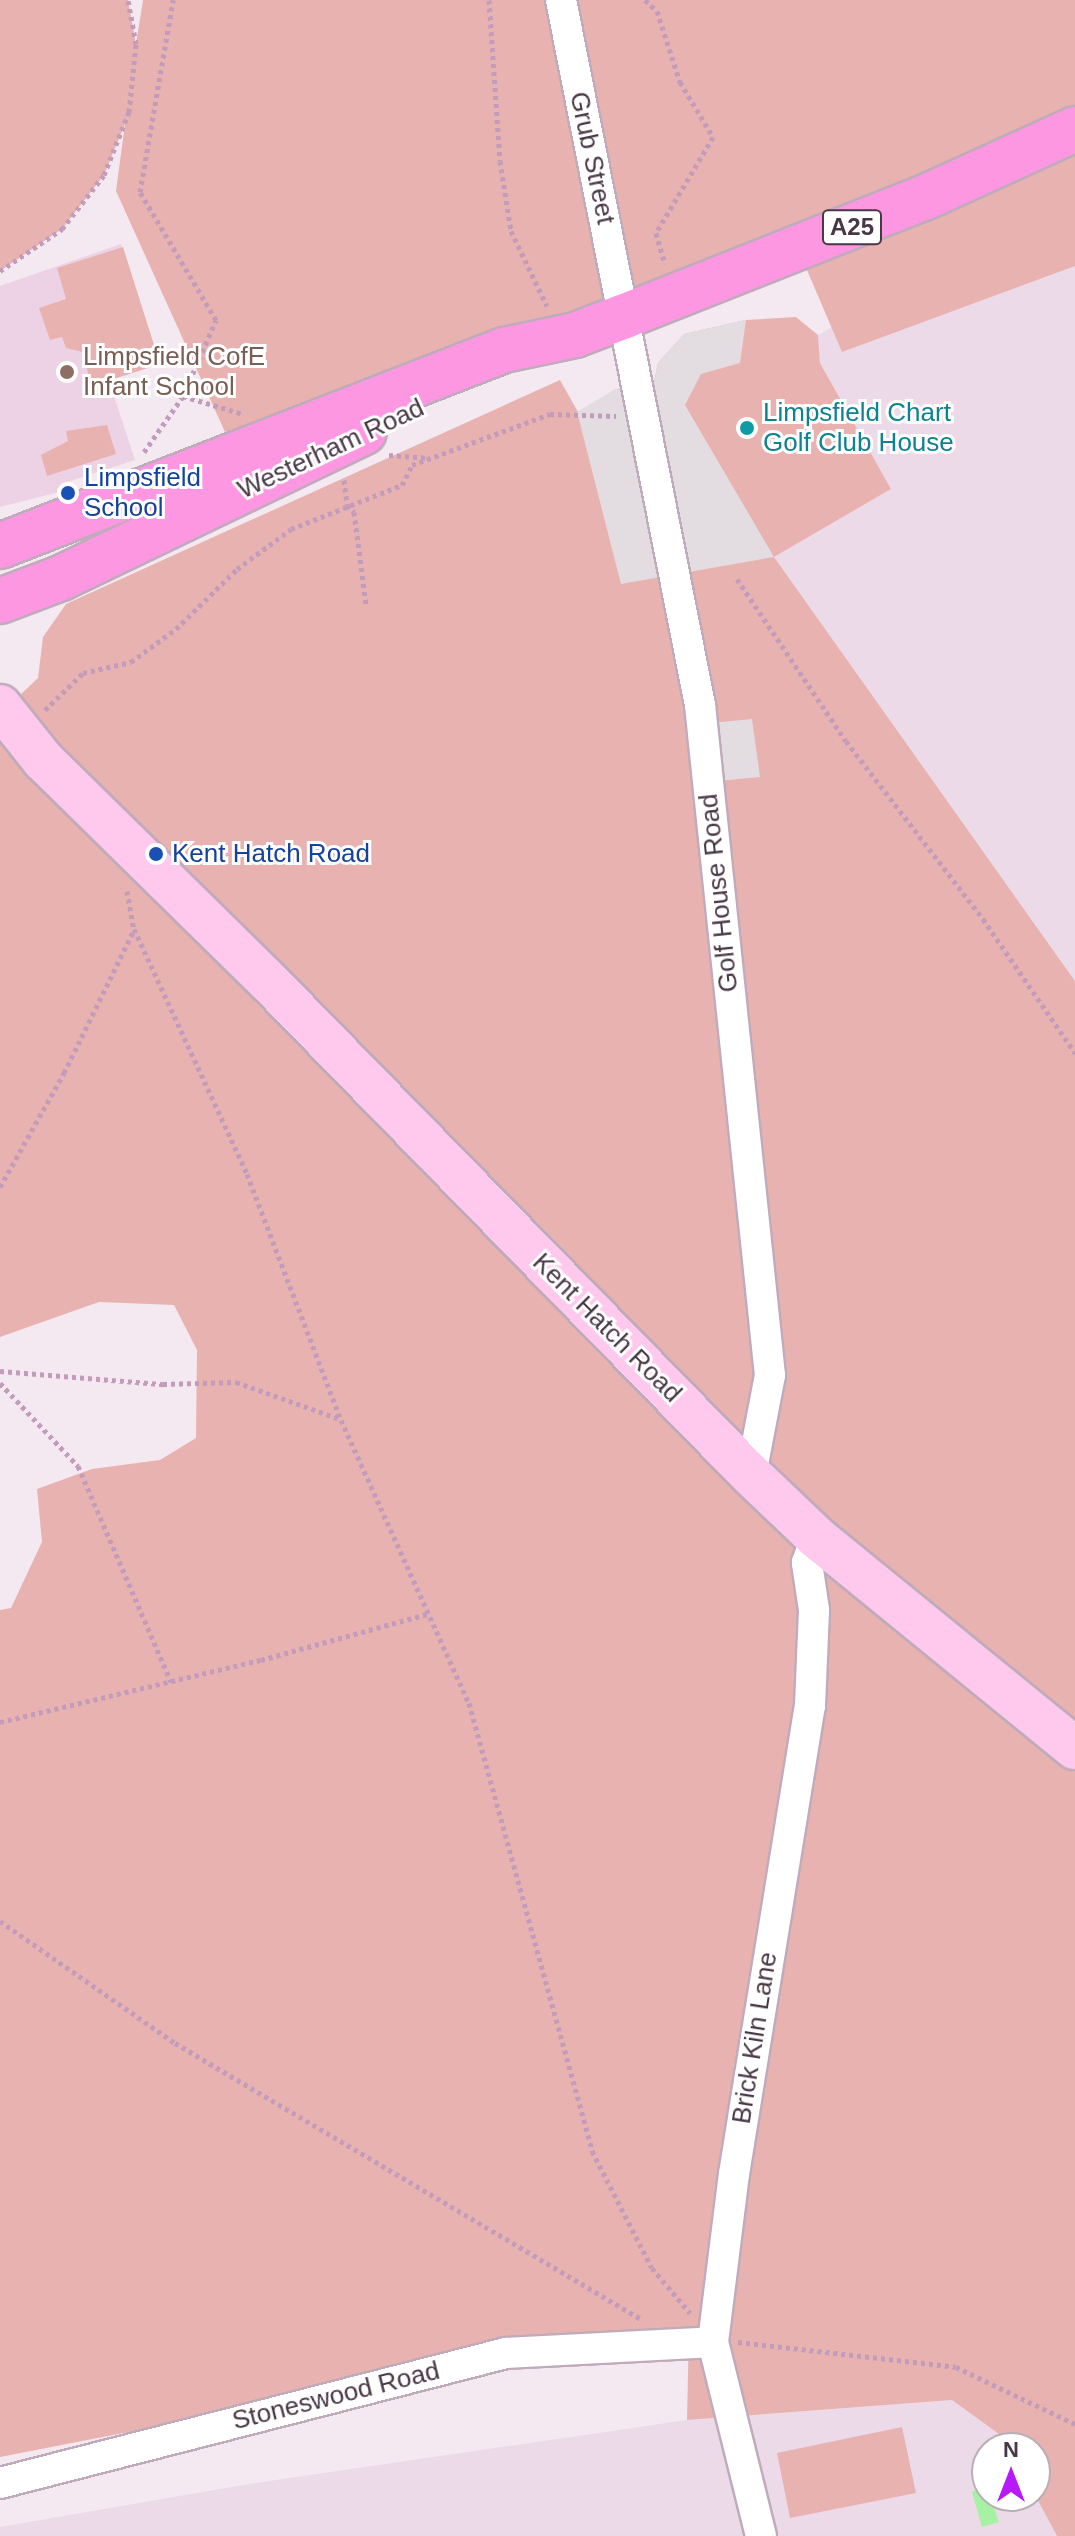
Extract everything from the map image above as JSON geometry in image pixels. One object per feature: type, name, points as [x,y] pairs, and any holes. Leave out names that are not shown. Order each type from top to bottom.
[{"type":"main road","name":"Westerham Road","points":[[0,601],[61,578],[342,442],[512,370],[575,335],[926,197],[1075,129]]},
{"type":"main road","name":"Westerham Road","points":[[0,546],[504,350],[575,335]]},
{"type":"main road","name":"Kent Hatch Road","points":[[10,720],[125,842],[751,1475],[816,1537],[1075,1748]]},
{"type":"street","name":"Grub Street","points":[[561,0],[625,316]]},
{"type":"street","name":"Golf House Road","points":[[625,316],[641,418],[700,705],[770,1375],[751,1475]]},
{"type":"street","name":"Brick Kiln Lane","points":[[761,2536],[713,2342],[734,2174],[810,1706],[814,1610],[807,1563],[816,1537]]},
{"type":"street","name":"Stoneswood Road","points":[[0,2483],[506,2353],[677,2340],[713,2342]]},
{"type":"path","points":[[0,271],[62,229],[104,175],[129,112],[136,44],[128,0]]},
{"type":"path","points":[[173,0],[140,192],[216,320],[183,396]]},
{"type":"path","points":[[489,0],[500,161],[511,231],[548,308],[575,335]]},
{"type":"path","points":[[645,0],[657,11],[680,82],[713,137],[656,233],[675,295]]},
{"type":"path","points":[[10,720],[83,673],[131,662],[176,629],[237,569],[291,529],[402,485],[412,465],[550,414],[641,418]]},
{"type":"path","points":[[342,442],[347,505],[354,512],[366,605]]},
{"type":"path","points":[[737,579],[846,741],[983,919],[1075,1053]]},
{"type":"path","points":[[125,842],[122,859],[134,929],[247,1174],[341,1420],[469,1703],[592,2151],[652,2268],[713,2342],[757,2342],[956,2367],[1075,2424]]},
{"type":"path","points":[[0,1187],[64,1073],[134,929]]},
{"type":"path","points":[[0,1371],[163,1384],[236,1382],[341,1420]]},
{"type":"path","points":[[0,1383],[78,1466],[171,1682]]},
{"type":"path","points":[[0,1722],[171,1682],[430,1613]]},
{"type":"path","points":[[0,1921],[175,2043],[677,2340]]},
{"type":"shaded area","points":[[0,0],[128,0],[136,44],[143,0],[1075,0],[1075,266],[842,352],[792,235],[283,423],[225,432],[116,191],[125,124],[104,175],[62,229],[0,271]]},
{"type":"shaded area","points":[[1075,193],[1075,981],[774,557],[891,489],[820,363],[818,335]]},
{"type":"shaded area","name":"Limpsfield CofE Infant School","points":[[121,244],[160,364],[109,381],[135,460],[61,484],[63,491],[0,507],[0,286]]},
{"type":"shaded area","points":[[123,247],[160,364],[91,386],[83,352],[66,348],[62,337],[50,340],[39,308],[66,299],[57,268]]},
{"type":"shaded area","points":[[796,317],[818,335],[820,363],[891,489],[774,557],[1075,981],[1075,2536],[1057,2536],[1044,2512],[1051,2512],[1051,2432],[996,2432],[952,2400],[687,2420],[689,2328],[481,2349],[236,2411],[0,2457],[0,1610],[11,1608],[42,1542],[37,1489],[92,1469],[160,1460],[196,1438],[197,1350],[174,1305],[99,1302],[0,1337],[0,714],[38,678],[43,637],[66,604],[560,380],[578,412],[616,389],[654,382],[658,363],[684,334],[746,320]]},
{"type":"shaded area","points":[[746,320],[740,363],[701,374],[685,405],[774,557],[621,584],[577,412],[616,389],[654,382],[658,363],[684,334]]},
{"type":"shaded area","points":[[107,425],[116,454],[47,476],[41,455],[68,441],[66,431]]},
{"type":"shaded area","points":[[752,719],[760,777],[707,782],[701,724]]},
{"type":"shaded area","points":[[952,2400],[996,2432],[971,2432],[971,2512],[1044,2512],[1057,2536],[0,2536],[0,2527],[249,2484],[687,2420]]},
{"type":"shaded area","points":[[902,2427],[916,2493],[790,2518],[777,2453]]},
{"type":"shaded area","points":[[978,2512],[995,2512],[999,2522],[982,2527]]},
{"type":"place","name":"Limpsfield CofE Infant School","points":[[67,372]]},
{"type":"place","name":"Limpsfield Chart Golf Club House","points":[[747,428]]},
{"type":"place","name":"Limpsfield School","points":[[68,493]]},
{"type":"place","name":"Kent Hatch Road","points":[[156,854]]}]
